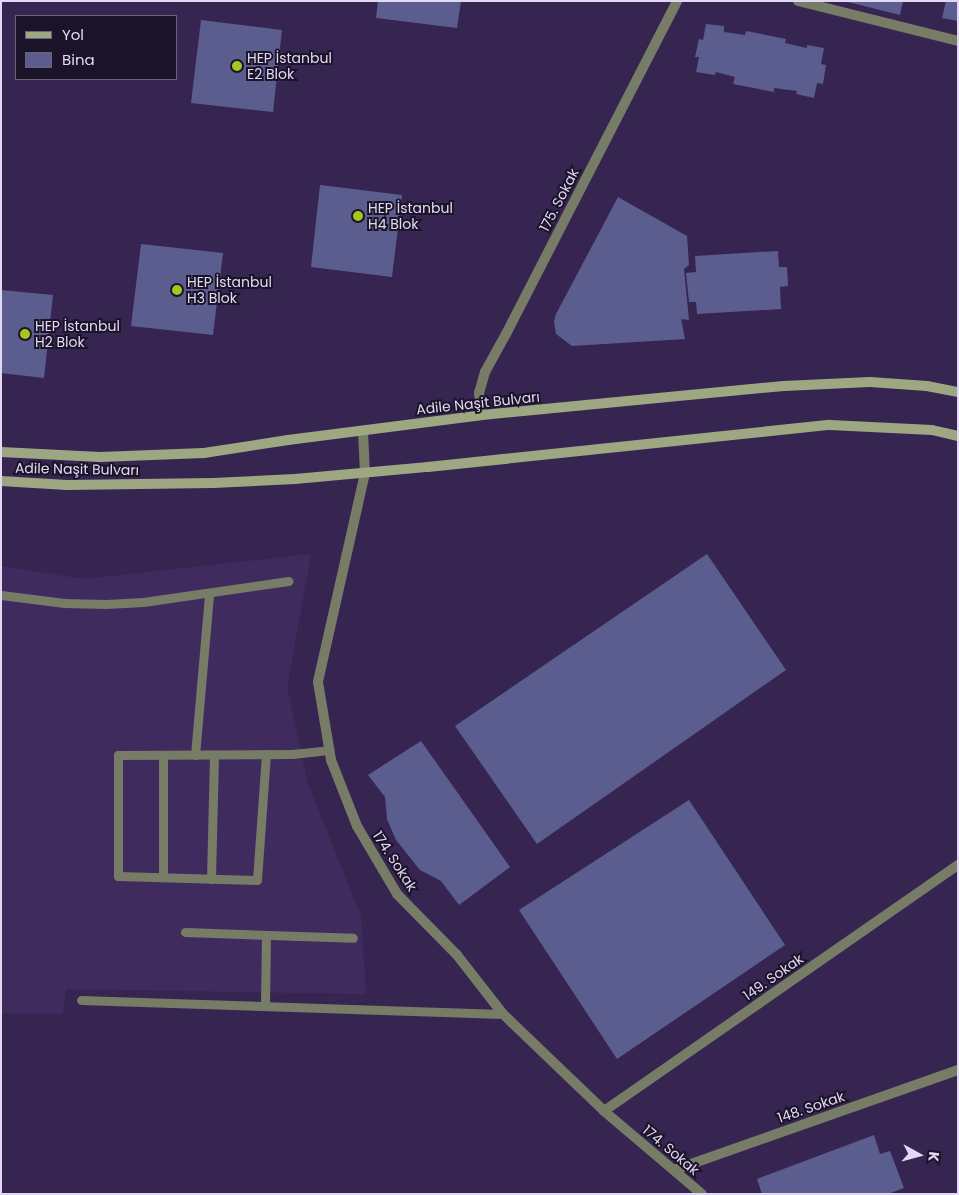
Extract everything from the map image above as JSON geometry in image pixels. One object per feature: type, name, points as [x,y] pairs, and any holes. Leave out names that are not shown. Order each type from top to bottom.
[{"type":"main road","name":"Adile Naşit Bulvarı","points":[[1,452],[100,457],[204,453],[288,440],[482,415],[784,386],[870,382],[927,386],[958,392]]},
{"type":"main road","name":"Adile Naşit Bulvarı","points":[[1,481],[68,485],[213,483],[365,473],[830,424],[932,430],[958,436]]},
{"type":"street","name":"175. Sokak","points":[[482,415],[479,393],[484,372],[506,334],[677,1]]},
{"type":"street","points":[[798,1],[958,41]]},
{"type":"street","name":"174. Sokak","points":[[363,431],[365,473],[318,682],[329,750],[357,826],[397,894],[457,955],[503,1014],[604,1111],[702,1194]]},
{"type":"street","name":"149. Sokak","points":[[604,1111],[958,865]]},
{"type":"street","name":"148. Sokak","points":[[674,1170],[958,1070]]},
{"type":"lane","points":[[1,595],[64,603],[106,604],[143,602],[208,594],[288,581]]},
{"type":"lane","points":[[195,755],[208,594]]},
{"type":"lane","points":[[266,754],[257,880],[118,876],[118,755],[266,754],[329,750]]},
{"type":"lane","points":[[163,877],[164,755]]},
{"type":"lane","points":[[211,878],[214,755]]},
{"type":"lane","points":[[186,932],[353,938]]},
{"type":"lane","points":[[265,1006],[266,935]]},
{"type":"lane","points":[[81,1000],[503,1014]]},
{"type":"shaded area","points":[[311,554],[287,688],[308,784],[361,916],[366,994],[66,989],[63,1014],[1,1013],[1,566],[84,579]]},
{"type":"building","points":[[378,1],[461,1],[457,28],[376,18]]},
{"type":"building","points":[[844,1],[903,1],[900,15]]},
{"type":"building","points":[[946,1],[958,1],[958,21],[942,18]]},
{"type":"building","name":"HEP İstanbul E2 Blok","points":[[201,20],[282,30],[273,112],[191,103]]},
{"type":"building","points":[[706,24],[724,26],[724,32],[745,35],[746,31],[786,39],[785,43],[807,48],[807,45],[824,48],[821,64],[826,65],[823,84],[817,83],[814,98],[796,94],[797,91],[774,88],[774,92],[733,84],[735,77],[716,72],[715,75],[696,72],[699,57],[695,57],[699,39],[703,40]]},
{"type":"building","name":"HEP İstanbul H4 Blok","points":[[320,185],[402,195],[392,277],[311,267]]},
{"type":"building","points":[[618,197],[687,236],[689,265],[684,269],[689,320],[681,319],[685,339],[572,346],[556,334],[554,322],[556,314]]},
{"type":"building","name":"HEP İstanbul H3 Blok","points":[[141,244],[223,253],[213,335],[131,326]]},
{"type":"building","points":[[778,251],[779,267],[787,267],[788,286],[780,287],[781,309],[697,314],[696,302],[689,302],[686,273],[696,272],[695,256]]},
{"type":"building","name":"HEP İstanbul H2 Blok","points":[[1,290],[53,295],[44,378],[1,373]]},
{"type":"building","points":[[707,554],[786,670],[537,844],[455,726]]},
{"type":"building","points":[[421,741],[510,867],[459,905],[441,881],[420,870],[396,840],[387,819],[385,797],[368,775]]},
{"type":"building","points":[[689,800],[785,945],[617,1059],[519,910]]},
{"type":"building","points":[[874,1135],[880,1154],[890,1151],[904,1188],[888,1194],[762,1194],[757,1179]]},
{"type":"place","name":"HEP İstanbul E2 Blok","points":[[237,66]]},
{"type":"place","name":"HEP İstanbul H4 Blok","points":[[358,216]]},
{"type":"place","name":"HEP İstanbul H3 Blok","points":[[177,290]]},
{"type":"place","name":"HEP İstanbul H2 Blok","points":[[25,334]]}]
